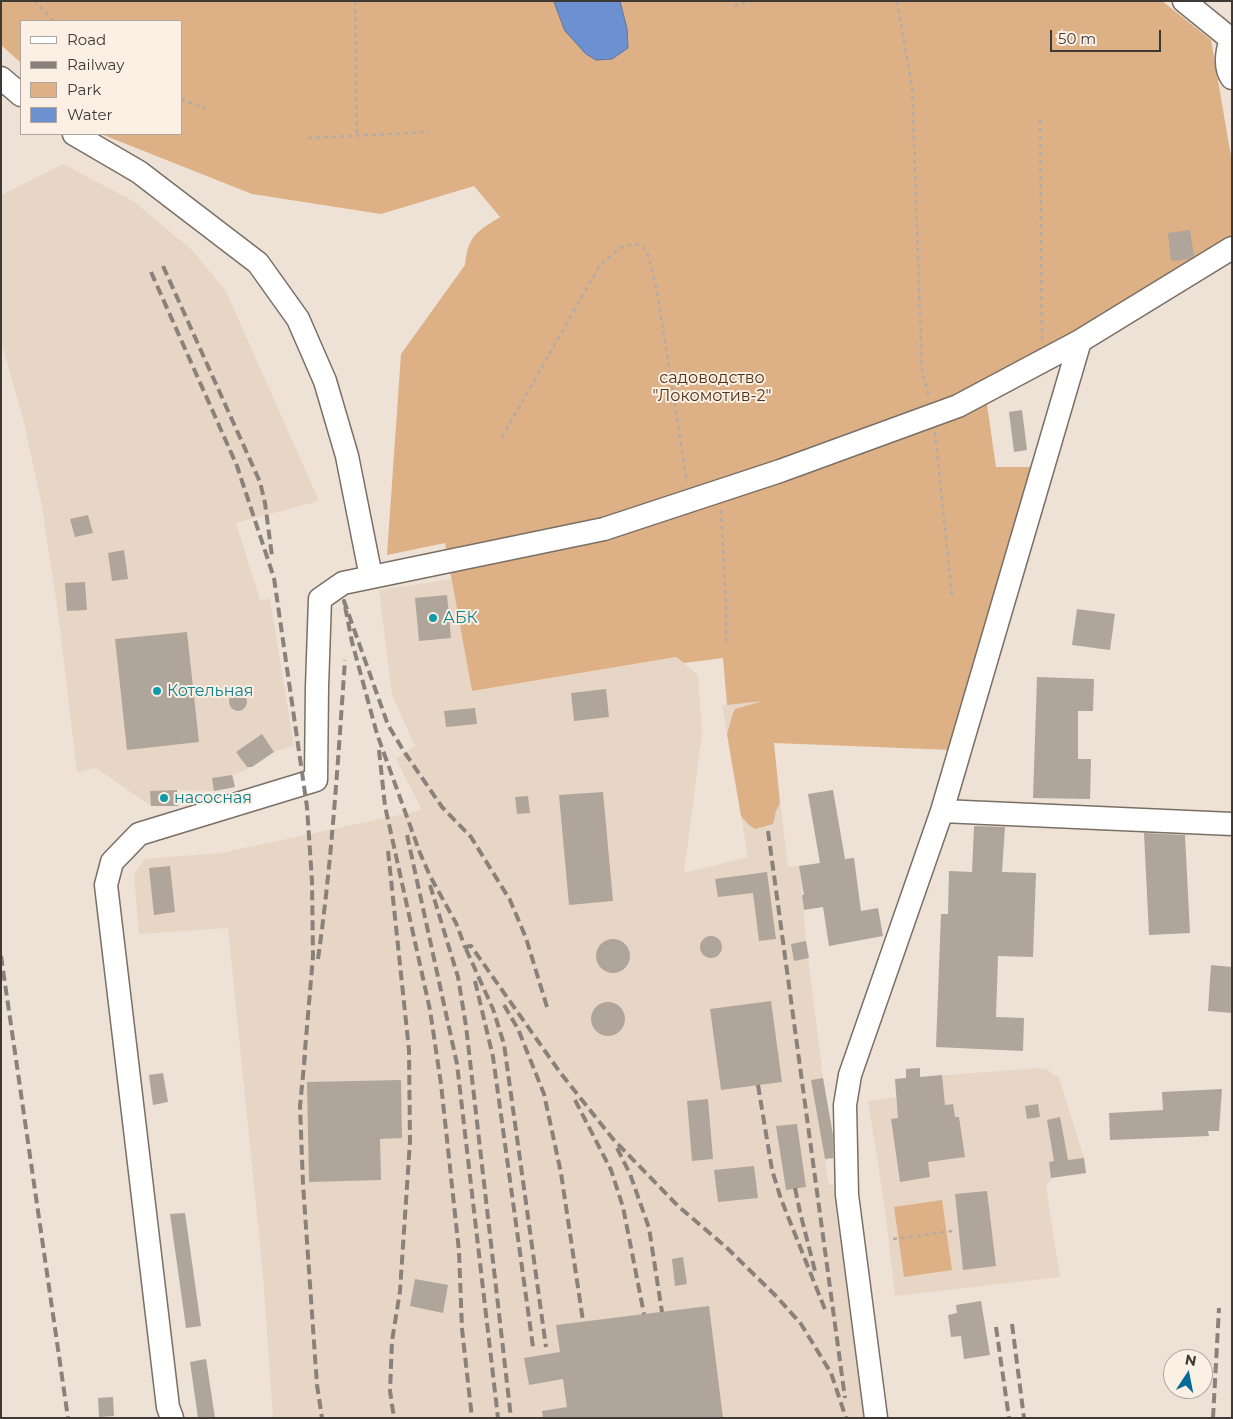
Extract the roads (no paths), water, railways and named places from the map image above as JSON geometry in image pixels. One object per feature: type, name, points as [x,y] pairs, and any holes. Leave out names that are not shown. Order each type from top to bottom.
[{"type":"street","points":[[1184,1],[1231,39],[1227,53],[1228,73],[1232,78]]},
{"type":"street","points":[[1,78],[20,94]]},
{"type":"street","points":[[76,135],[139,172],[258,263],[298,319],[325,381],[344,447],[371,577]]},
{"type":"street","points":[[172,1418],[167,1397],[106,885],[112,862],[139,834],[316,780],[320,599],[343,583],[604,529],[780,471],[958,406],[1080,341],[1232,248]]},
{"type":"street","points":[[876,1418],[847,1195],[844,1105],[850,1075],[942,811],[1080,341]]},
{"type":"street","points":[[942,811],[1232,824]]},
{"type":"water","points":[[554,1],[620,1],[627,29],[628,48],[612,59],[596,60],[586,54],[565,31]]},
{"type":"railway","points":[[163,266],[260,482],[265,503],[272,556]]},
{"type":"railway","points":[[151,272],[237,466],[274,578],[307,807],[312,881],[313,956],[304,1062]]},
{"type":"railway","points":[[547,1007],[526,938],[510,900],[471,837],[442,807],[388,725],[344,601],[352,642],[377,734],[420,853],[430,876],[456,923],[465,947],[471,946],[559,1071],[613,1139],[678,1206],[726,1247],[777,1297],[801,1324],[831,1373],[846,1418]]},
{"type":"railway","points":[[318,959],[331,847],[345,660]]},
{"type":"railway","points":[[379,750],[385,806],[430,1010],[441,1084],[459,1251],[462,1329],[472,1418]]},
{"type":"railway","points":[[768,831],[845,1398]]},
{"type":"railway","points":[[407,835],[457,1064],[498,1418]]},
{"type":"railway","points":[[388,851],[409,1050],[410,1141],[400,1291],[392,1341],[390,1391],[394,1418]]},
{"type":"railway","points":[[430,885],[458,977],[466,1026],[511,1418]]},
{"type":"railway","points":[[466,949],[493,1009],[504,1044],[546,1347]]},
{"type":"railway","points":[[1,956],[68,1418]]},
{"type":"railway","points":[[475,981],[493,1057],[533,1347]]},
{"type":"railway","points":[[504,1005],[518,1029],[544,1094],[561,1173],[583,1321]]},
{"type":"railway","points":[[305,1055],[300,1106],[303,1184],[317,1385],[322,1418]]},
{"type":"railway","points":[[758,1085],[772,1170],[781,1199],[826,1312]]},
{"type":"railway","points":[[575,1100],[611,1170],[623,1207],[644,1314]]},
{"type":"railway","points":[[617,1148],[630,1174],[649,1228],[662,1312]]},
{"type":"railway","points":[[795,1188],[815,1271]]},
{"type":"railway","points":[[1213,1418],[1219,1308]]},
{"type":"railway","points":[[1012,1324],[1024,1418]]},
{"type":"railway","points":[[996,1327],[1009,1418]]},
{"type":"place","name":"АБК","points":[[433,618]]},
{"type":"place","name":"Котельная","points":[[157,691]]},
{"type":"place","name":"насосная","points":[[164,798]]},
{"type":"park label","name":"садоводство \"Локомотив-2\"","points":[[712,387]]}]
